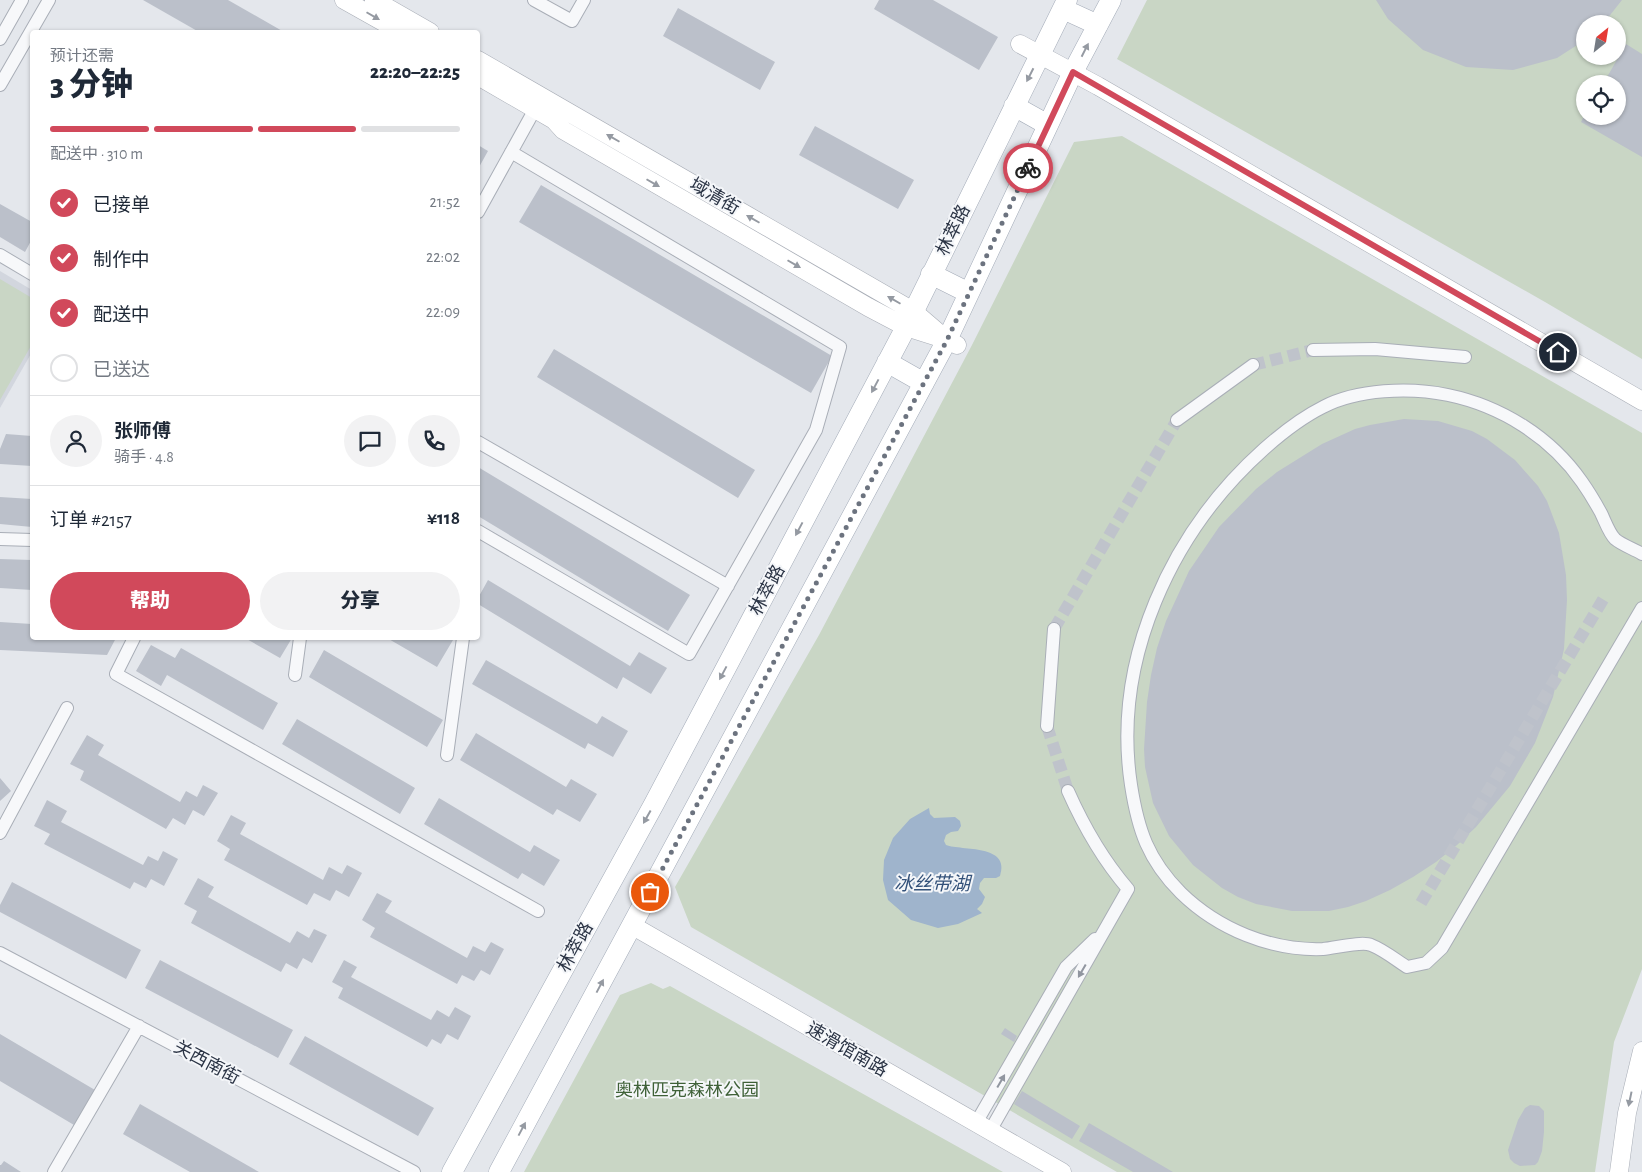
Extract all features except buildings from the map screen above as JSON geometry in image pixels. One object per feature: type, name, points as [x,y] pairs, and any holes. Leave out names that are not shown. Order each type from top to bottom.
[{"type":"main road","points":[[499,1172],[924,383],[952,342],[969,293],[1073,72],[1111,0]]},
{"type":"main road","points":[[1065,4],[1098,25]]},
{"type":"main road","name":"林萃路","points":[[452,1172],[654,804],[910,319],[1065,4]]},
{"type":"main road","points":[[1014,106],[1048,124]]},
{"type":"main road","points":[[931,274],[969,293]]},
{"type":"main road","points":[[887,362],[924,383]]},
{"type":"street","points":[[0,39],[22,0]]},
{"type":"street","points":[[32,30],[49,0]]},
{"type":"street","points":[[344,0],[397,30]]},
{"type":"street","points":[[374,0],[426,30]]},
{"type":"street","points":[[534,0],[572,21],[584,0]]},
{"type":"street","points":[[0,85],[30,33]]},
{"type":"street","points":[[1020,44],[1073,72],[1642,401]]},
{"type":"street","name":"域清街","points":[[480,61],[910,319],[952,342]]},
{"type":"street","name":"域清街","points":[[480,77],[554,120],[563,130],[868,307],[910,319]]},
{"type":"street","points":[[480,208],[535,109]]},
{"type":"street","points":[[480,532],[690,654],[816,430],[840,347],[511,152]]},
{"type":"street","points":[[0,255],[30,273]]},
{"type":"street","points":[[1313,350],[1375,349],[1465,357]]},
{"type":"street","points":[[1177,420],[1253,364]]},
{"type":"street","points":[[1642,554],[1614,538],[1591,495],[1580,479],[1554,450],[1524,426],[1481,404],[1447,395],[1406,390],[1364,394],[1324,406],[1286,430],[1229,483],[1187,539],[1152,609],[1143,637],[1130,695],[1127,746],[1133,798],[1148,850],[1168,879],[1192,904],[1242,934],[1279,945],[1299,948],[1338,948],[1368,943],[1407,967],[1426,963],[1442,948],[1642,608]]},
{"type":"street","points":[[480,443],[728,586]]},
{"type":"street","points":[[0,539],[30,540]]},
{"type":"street","points":[[1047,726],[1054,629]]},
{"type":"street","points":[[133,640],[116,674],[538,911]]},
{"type":"street","points":[[295,675],[300,640]]},
{"type":"street","points":[[447,755],[463,640]]},
{"type":"street","points":[[0,833],[68,708]]},
{"type":"street","points":[[983,1127],[1066,967],[1106,928],[1128,889],[1112,871],[1097,848],[1068,792]]},
{"type":"street","name":"速滑馆南路","points":[[632,926],[1062,1172]]},
{"type":"street","name":"关西南街","points":[[0,953],[414,1172]]},
{"type":"street","points":[[54,1172],[139,1026]]},
{"type":"street","points":[[1619,1172],[1627,1113],[1642,1052]]},
{"type":"shaded area","points":[[0,271],[30,289],[30,356],[0,408]]},
{"type":"green space","points":[[1147,0],[1642,0],[1642,359],[1117,59]]},
{"type":"green space","points":[[1122,136],[1642,433],[1642,969],[1614,1042],[1595,1172],[1117,1172],[691,927],[675,887],[819,635],[972,345],[1074,142]]},
{"type":"green space","points":[[0,279],[30,297],[30,348],[0,400]]},
{"type":"green space","name":"奥林匹克森林公园","points":[[651,983],[663,989],[670,986],[1003,1172],[524,1172],[620,995]]},
{"type":"water","name":"冰丝带湖","points":[[929,808],[930,814],[934,818],[955,817],[960,821],[961,826],[958,831],[946,835],[944,841],[946,845],[992,854],[998,858],[1001,866],[1000,876],[984,878],[980,883],[979,889],[985,897],[977,909],[982,913],[958,924],[938,928],[911,920],[888,900],[883,880],[884,860],[893,838],[910,819]]},
{"type":"tunnel","points":[[1253,365],[1313,350]]},
{"type":"tunnel","points":[[1054,629],[1177,420]]},
{"type":"tunnel","points":[[1421,903],[1604,598]]},
{"type":"tunnel","points":[[1047,726],[1068,791]]},
{"type":"way so far","points":[[650,892],[947,340],[1028,168]]},
{"type":"route","points":[[1028,168],[1073,72],[1558,352]]}]
